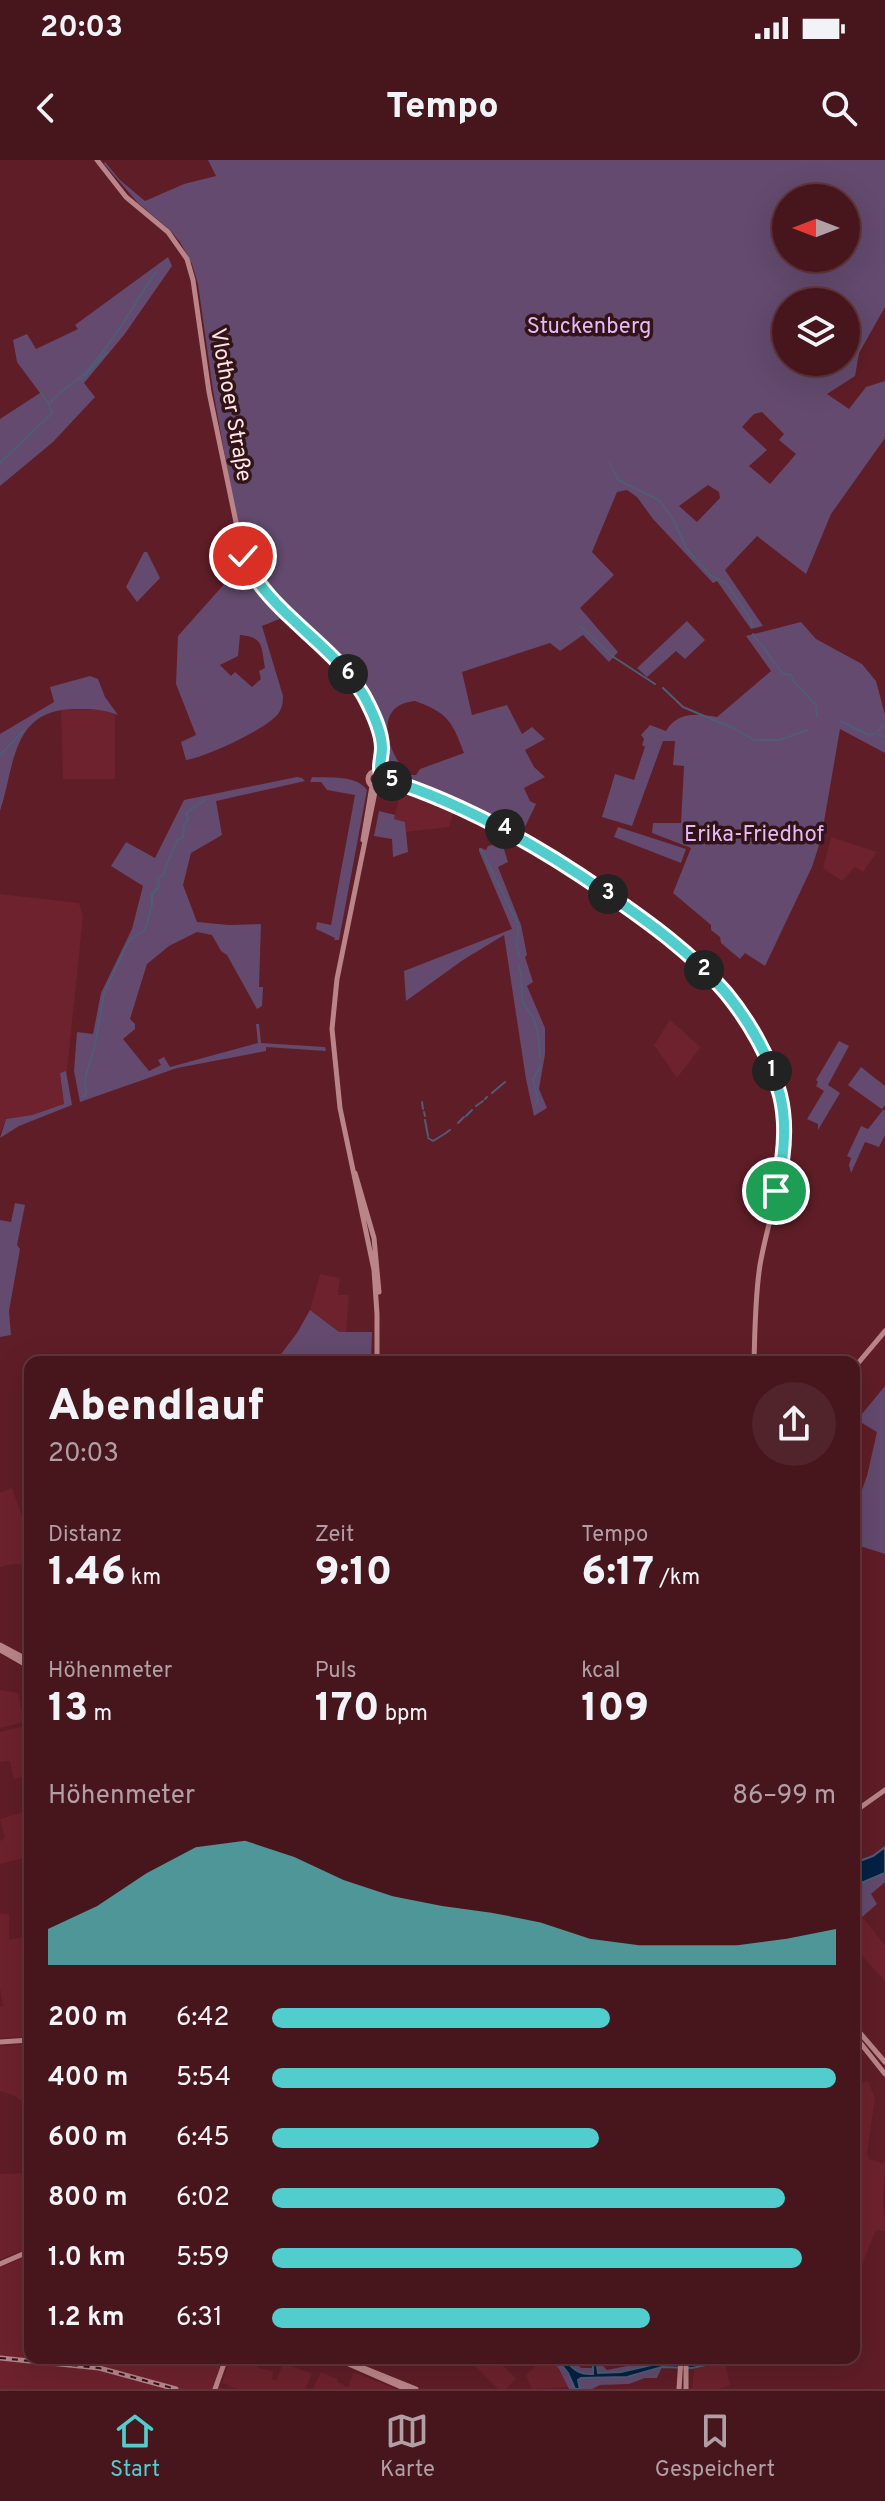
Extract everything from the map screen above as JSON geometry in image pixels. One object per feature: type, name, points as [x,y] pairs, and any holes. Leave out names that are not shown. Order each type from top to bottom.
[{"type":"main road","name":"Vlothoer Straße","points":[[97,160],[126,197],[168,232],[187,259],[236,532],[249,569],[268,595],[355,682],[371,711],[380,739],[380,776],[368,778],[374,786],[332,1018],[334,1065],[350,1161],[374,1238],[379,1282],[377,1356]]},
{"type":"main road","points":[[374,786],[380,776],[494,823],[555,857],[668,939],[718,984],[744,1018],[775,1080],[785,1136],[781,1170],[759,1273],[754,1356]]},
{"type":"main road","points":[[860,1361],[885,1331]]},
{"type":"main road","points":[[0,1647],[24,1661]]},
{"type":"main road","points":[[860,1808],[885,1790]]},
{"type":"main road","points":[[860,2033],[885,2062]]},
{"type":"main road","points":[[0,2042],[24,2040]]},
{"type":"main road","points":[[860,2043],[885,2074]]},
{"type":"main road","points":[[0,2264],[24,2254]]},
{"type":"main road","points":[[215,2389],[224,2364]]},
{"type":"main road","points":[[350,2364],[406,2389]]},
{"type":"main road","points":[[352,2364],[416,2389]]},
{"type":"main road","points":[[683,2364],[686,2389]]},
{"type":"main road","points":[[679,2389],[684,2371]]},
{"type":"shaded area","points":[[61,710],[104,710],[115,714],[115,779],[63,779]]},
{"type":"shaded area","points":[[401,791],[454,812],[449,827],[406,832],[405,822],[394,819]]},
{"type":"shaded area","points":[[831,837],[877,852],[863,872],[855,867],[842,881],[823,868]]},
{"type":"shaded area","points":[[0,894],[79,903],[83,916],[67,1071],[60,1073],[64,1104],[32,1115],[6,1119],[0,1133]]},
{"type":"shaded area","points":[[670,1020],[701,1047],[677,1078],[654,1045]]},
{"type":"shaded area","points":[[320,1274],[340,1278],[338,1295],[349,1295],[346,1332],[339,1332],[310,1310]]},
{"type":"shaded area","points":[[12,1488],[24,1521],[24,1565],[0,1567],[0,1493]]},
{"type":"shaded area","points":[[0,1690],[18,1693],[24,1722],[0,1728]]},
{"type":"shaded area","points":[[24,1726],[24,1776],[14,1780],[10,1761],[0,1762],[0,1732]]},
{"type":"shaded area","points":[[24,1812],[24,1858],[0,1864],[0,1841],[5,1838],[0,1819]]},
{"type":"shaded area","points":[[0,1914],[9,1914],[9,1940],[24,1937],[24,2037],[0,2038],[0,2007],[3,2006],[0,1988]]},
{"type":"shaded area","points":[[863,1918],[885,1945],[885,1981],[860,1954],[860,1921]]},
{"type":"shaded area","points":[[24,2044],[24,2103],[0,2091],[0,2046]]},
{"type":"shaded area","points":[[868,2081],[875,2098],[867,2153],[869,2159],[885,2164],[885,2231],[876,2230],[860,2269],[860,2084]]},
{"type":"shaded area","points":[[24,2173],[24,2250],[0,2259],[0,2174]]},
{"type":"shaded area","points":[[24,2258],[24,2364],[221,2364],[214,2384],[224,2389],[0,2389],[0,2268]]},
{"type":"shaded area","points":[[229,2364],[258,2364],[257,2368],[273,2371],[272,2380],[277,2380],[283,2364],[312,2374],[305,2389],[237,2389],[222,2383]]},
{"type":"shaded area","points":[[473,2364],[501,2364],[516,2379],[506,2389],[498,2389]]},
{"type":"shaded area","points":[[538,2364],[554,2364],[568,2387],[532,2389],[526,2375]]},
{"type":"shaded area","points":[[725,2364],[730,2385],[718,2389],[692,2389],[694,2369]]},
{"type":"shaded area","points":[[321,2372],[348,2387],[354,2372],[396,2389],[313,2389]]},
{"type":"green space","name":"Stuckenberg","points":[[208,160],[885,160],[885,307],[860,351],[860,288],[772,288],[772,376],[855,376],[827,394],[849,409],[866,387],[885,381],[885,438],[831,514],[806,574],[757,536],[725,570],[763,626],[751,629],[717,581],[713,583],[653,519],[637,497],[627,490],[617,492],[592,552],[614,575],[580,608],[618,652],[609,662],[583,635],[560,651],[550,643],[462,672],[472,715],[507,705],[522,734],[532,727],[545,739],[525,750],[534,767],[545,777],[524,788],[530,801],[536,804],[522,833],[407,779],[387,774],[387,744],[382,726],[374,704],[354,673],[270,592],[250,565],[240,539],[213,390],[198,284],[192,264],[170,230],[138,203],[104,164],[145,201],[184,184],[216,176]],"holes":[[[762,412],[784,434],[779,440],[796,454],[770,484],[749,466],[767,450],[742,427],[754,414]],[[708,485],[719,492],[720,498],[697,522],[679,506]],[[415,701],[442,714],[456,733],[464,753],[420,769],[416,775],[409,775],[395,756],[388,732],[388,721],[393,711]]]},
{"type":"green space","points":[[168,257],[172,266],[124,335],[84,383],[95,397],[53,442],[0,486],[0,419],[40,393],[17,362],[13,340],[27,334],[36,349],[78,329],[75,325]]},
{"type":"green space","points":[[144,552],[147,552],[160,578],[137,602],[126,587]]},
{"type":"green space","points":[[242,568],[284,617],[262,626],[283,696],[282,705],[278,714],[248,735],[186,760],[181,742],[196,735],[176,684],[178,636],[232,572]],"holes":[[[240,635],[253,638],[262,648],[265,668],[259,671],[261,679],[252,687],[235,672],[231,676],[220,665],[238,656]]]},
{"type":"green space","points":[[687,621],[705,640],[685,659],[676,651],[647,677],[637,668]]},
{"type":"green space","name":"Erika-Friedhof","points":[[801,622],[816,639],[862,664],[876,681],[885,715],[885,753],[840,729],[821,839],[812,867],[765,966],[745,953],[740,959],[721,943],[720,937],[711,930],[711,925],[673,893],[691,848],[652,833],[653,823],[681,823],[684,766],[673,765],[675,741],[663,741],[632,826],[602,817],[615,774],[634,780],[645,747],[641,735],[650,725],[666,731],[682,717],[717,717],[771,671],[746,636]]},
{"type":"green space","points":[[90,676],[98,679],[105,697],[118,715],[102,710],[74,709],[53,712],[38,719],[19,744],[0,811],[0,734],[54,702],[50,687]]},
{"type":"green space","points":[[297,777],[305,781],[216,801],[222,835],[191,853],[183,885],[197,922],[261,924],[259,987],[263,987],[262,1006],[257,1009],[227,955],[212,935],[197,932],[169,946],[147,964],[130,1019],[135,1029],[123,1039],[149,1071],[161,1065],[158,1060],[164,1057],[170,1067],[258,1043],[256,1024],[259,1024],[261,1043],[325,1047],[326,1051],[266,1047],[266,1051],[177,1068],[80,1102],[74,1071],[77,1032],[93,1034],[101,993],[132,929],[143,886],[111,866],[126,842],[155,858],[184,800]]},
{"type":"green space","points":[[312,777],[350,780],[367,790],[339,940],[316,929],[317,922],[331,925],[355,795],[327,790],[321,782],[310,782]]},
{"type":"green space","points":[[379,811],[395,815],[394,819],[405,822],[408,852],[393,857],[392,839],[374,836]]},
{"type":"green space","points":[[618,827],[686,849],[681,863],[614,837]]},
{"type":"green space","points":[[502,843],[508,862],[498,867],[521,925],[525,957],[533,982],[527,986],[545,1028],[545,1054],[539,1089],[547,1108],[534,1116],[504,935],[406,1001],[404,971],[512,929],[479,851],[479,848],[486,850],[488,846]]},
{"type":"green space","points":[[839,1041],[849,1046],[828,1085],[840,1093],[818,1130],[818,1124],[807,1119],[824,1091],[816,1086],[816,1080]]},
{"type":"green space","points":[[861,1067],[885,1086],[885,1105],[882,1109],[885,1111],[885,1135],[879,1147],[865,1142],[851,1173],[851,1158],[847,1156],[861,1126],[868,1129],[883,1110],[848,1085]]},
{"type":"green space","points":[[66,1071],[72,1105],[19,1126],[0,1138],[6,1119],[32,1115],[64,1104],[60,1073]]},
{"type":"green space","points":[[15,1203],[25,1205],[9,1311],[11,1335],[0,1337],[0,1220],[11,1222]]},
{"type":"green space","points":[[310,1310],[339,1332],[372,1332],[371,1356],[280,1356]]},
{"type":"green space","points":[[885,1386],[885,1554],[860,1546],[860,1495],[877,1432],[860,1422],[860,1416]]},
{"type":"green space","points":[[885,1873],[885,1882],[871,1894],[877,1904],[860,1919],[860,1883]]},
{"type":"green space","points":[[554,2364],[560,2364],[573,2381],[577,2372],[569,2364],[592,2368],[592,2364],[603,2364],[607,2370],[637,2364],[659,2364],[605,2373],[604,2377],[627,2377],[662,2367],[657,2378],[645,2378],[629,2384],[600,2385],[592,2389],[569,2389]]},
{"type":"water","points":[[885,1847],[885,1873],[860,1883],[860,1861]]},
{"type":"water","points":[[561,2364],[570,2364],[583,2373],[593,2374],[593,2364],[597,2364],[598,2373],[621,2372],[656,2364],[708,2364],[692,2368],[662,2367],[627,2377],[581,2378],[578,2380],[580,2389],[575,2389]]},
{"type":"waterway","points":[[0,463],[52,413],[49,404],[53,399],[97,360],[155,273]]},
{"type":"waterway","points":[[78,378],[81,380],[107,352]]},
{"type":"waterway","points":[[41,393],[48,402]]},
{"type":"waterway","points":[[610,463],[618,480],[659,500],[674,521],[686,548],[710,575],[726,583],[750,618],[752,627]]},
{"type":"waterway","points":[[581,627],[612,656],[655,684]]},
{"type":"waterway","points":[[753,634],[783,674],[791,675],[816,705]]},
{"type":"waterway","points":[[663,688],[683,707],[754,740]]},
{"type":"waterway","points":[[816,707],[817,717]]},
{"type":"waterway","points":[[840,721],[869,735],[876,734]]},
{"type":"waterway","points":[[878,731],[885,724]]},
{"type":"waterway","points":[[756,740],[780,740],[807,730]]},
{"type":"waterway","points":[[0,755],[23,731]]},
{"type":"waterway","points":[[879,735],[885,737]]},
{"type":"waterway","points":[[82,1097],[86,1094],[85,1078],[95,1045],[104,994],[125,948],[131,939],[145,930],[152,894],[159,887],[158,878],[164,874],[177,840],[183,837],[184,825],[188,820],[186,813],[205,800]]},
{"type":"waterway","points":[[481,849],[517,922]]},
{"type":"waterway","points":[[518,926],[517,948],[520,957]]},
{"type":"waterway","points":[[519,966],[522,998],[536,1025],[540,1058]]},
{"type":"waterway","points":[[536,1104],[538,1099],[533,1080],[540,1066]]},
{"type":"waterway","points":[[492,1093],[505,1082]]},
{"type":"waterway","points":[[476,1106],[483,1101]]},
{"type":"waterway","points":[[422,1102],[423,1109]]},
{"type":"waterway","points":[[466,1116],[472,1110]]},
{"type":"waterway","points":[[424,1112],[425,1116]]},
{"type":"waterway","points":[[458,1123],[464,1117]]},
{"type":"waterway","points":[[425,1120],[428,1136]]},
{"type":"waterway","points":[[428,1138],[433,1141],[446,1133]]},
{"type":"railway","points":[[0,2358],[24,2360]]},
{"type":"railway","points":[[59,2364],[99,2368],[176,2389]]},
{"type":"route","points":[[243,556],[259,585],[345,671],[365,697],[382,743],[380,773],[383,778],[494,823],[555,857],[651,925],[725,992],[753,1034],[780,1094],[785,1136],[776,1191]]}]
